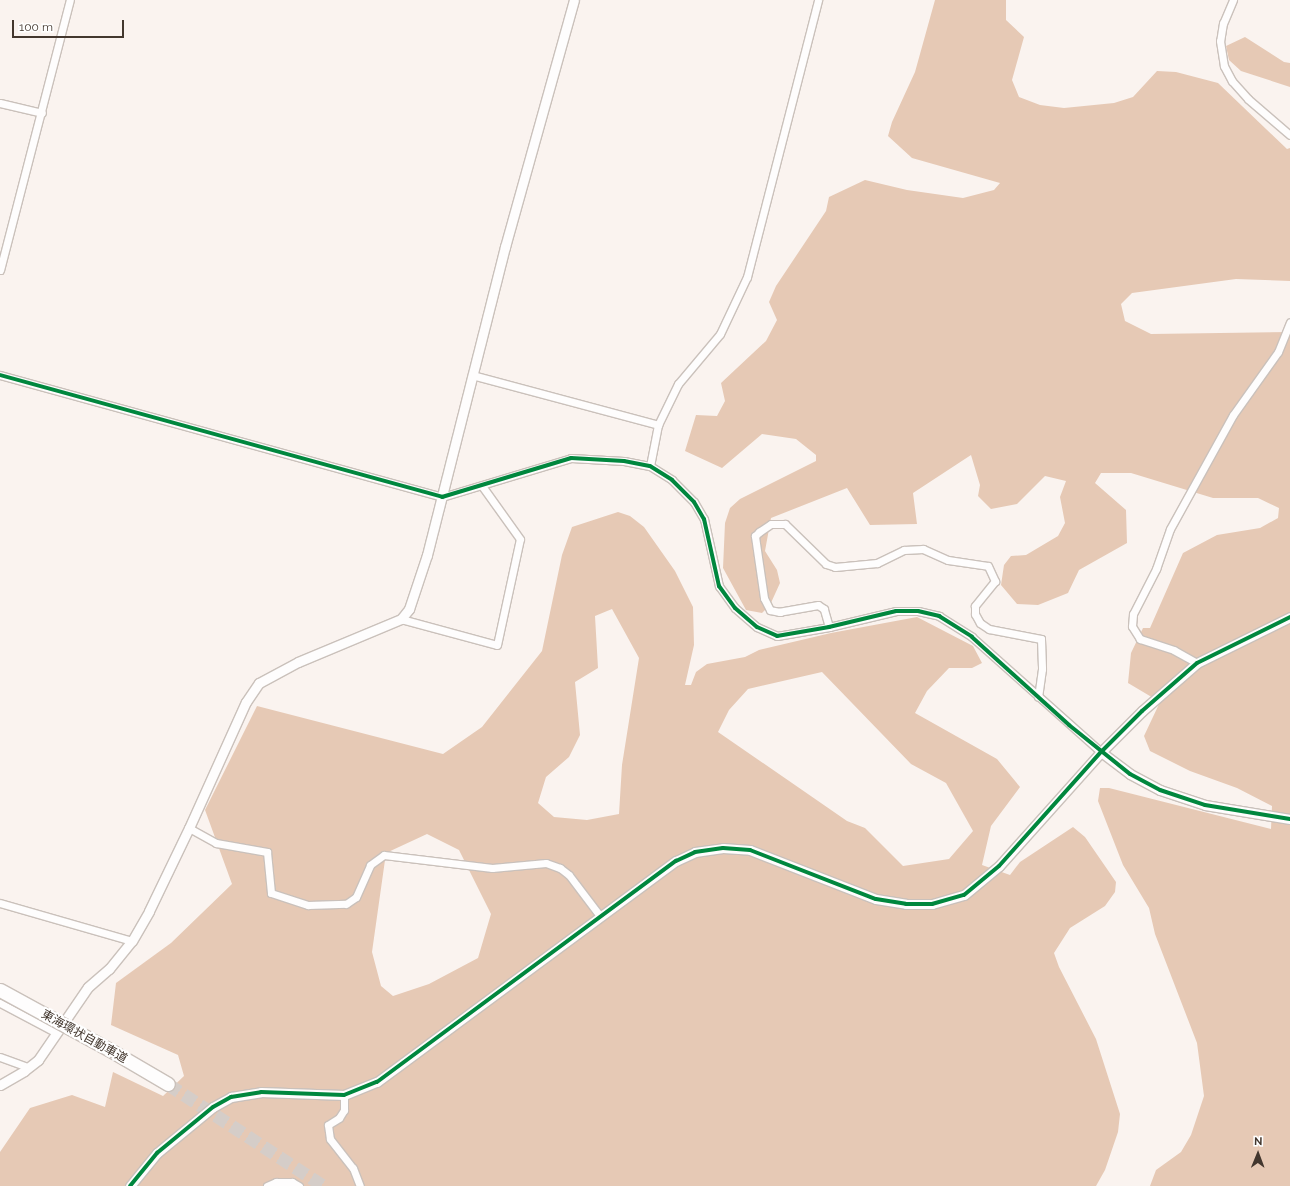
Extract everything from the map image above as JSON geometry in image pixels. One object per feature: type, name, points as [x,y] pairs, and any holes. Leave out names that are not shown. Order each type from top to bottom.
[{"type":"highway","name":"東海環状自動車道","points":[[0,990],[110,1050],[168,1084]]},
{"type":"street","points":[[0,270],[42,113],[70,0]]},
{"type":"street","points":[[0,1085],[38,1060],[88,987],[109,968],[132,941],[149,912],[246,702],[259,683],[292,665],[401,619],[409,609],[442,497],[472,375],[574,0]]},
{"type":"street","points":[[650,466],[658,425],[678,384],[720,334],[747,277],[818,0]]},
{"type":"street","points":[[1233,0],[1223,23],[1220,41],[1224,66],[1232,81],[1248,99],[1290,135]]},
{"type":"street","points":[[0,103],[42,113]]},
{"type":"street","points":[[1197,663],[1174,650],[1140,640],[1132,626],[1133,614],[1156,569],[1170,530],[1233,415],[1278,352],[1290,322]]},
{"type":"street","points":[[472,375],[658,425]]},
{"type":"street","points":[[0,376],[442,497],[482,486],[546,464],[572,458],[624,461],[650,466],[672,480],[694,502],[704,518],[719,586],[751,623],[777,636],[829,627],[896,611],[918,611],[939,616],[972,637],[1101,752],[1130,774],[1160,790],[1205,805],[1290,819]]},
{"type":"street","points":[[401,619],[497,645],[520,538],[482,486]]},
{"type":"street","points":[[829,627],[824,609],[818,605],[780,612],[770,610],[764,598],[755,536],[771,524],[785,524],[826,564],[835,567],[877,563],[904,550],[923,549],[948,560],[988,566],[995,581],[974,606],[975,614],[980,623],[988,628],[1041,639],[1042,669],[1038,697]]},
{"type":"street","points":[[130,1186],[157,1153],[213,1106],[230,1097],[261,1092],[344,1095],[378,1082],[600,916],[676,861],[695,852],[723,848],[758,853],[876,899],[906,904],[947,901],[964,895],[999,866],[1101,752],[1142,710],[1197,663],[1290,617]]},
{"type":"street","points":[[189,828],[216,843],[267,852],[271,893],[308,905],[346,904],[356,898],[370,865],[384,855],[492,868],[546,863],[560,868],[569,875],[600,916]]},
{"type":"street","points":[[0,903],[132,941]]},
{"type":"street","points":[[0,1003],[57,1033]]},
{"type":"street","points":[[0,1057],[28,1067]]},
{"type":"street","points":[[344,1095],[344,1110],[339,1118],[328,1125],[330,1139],[353,1168],[360,1186]]},
{"type":"street","points":[[267,1186],[276,1182],[292,1182],[299,1186]]},
{"type":"shaded area","points":[[935,0],[1006,0],[1006,20],[1024,37],[1012,80],[1019,97],[1040,105],[1064,108],[1114,103],[1133,97],[1157,71],[1176,72],[1218,83],[1287,149],[1290,148],[1290,281],[1236,279],[1132,293],[1121,304],[1125,321],[1151,334],[1290,332],[1290,1186],[1150,1186],[1156,1170],[1181,1152],[1191,1135],[1204,1096],[1197,1043],[1155,934],[1149,908],[1123,865],[1098,801],[1100,788],[1109,788],[1271,829],[1272,806],[1237,788],[1190,771],[1150,751],[1144,736],[1160,702],[1128,683],[1131,653],[1143,628],[1150,628],[1183,553],[1217,535],[1260,528],[1278,518],[1279,508],[1258,498],[1213,498],[1131,473],[1101,473],[1095,483],[1126,510],[1127,543],[1079,570],[1068,593],[1038,605],[1017,604],[1001,585],[1004,565],[1011,556],[1026,555],[1058,536],[1065,523],[1060,497],[1066,481],[1045,476],[1017,504],[991,509],[978,496],[980,485],[971,455],[913,493],[917,524],[870,525],[847,488],[771,518],[765,551],[777,570],[780,583],[770,605],[762,613],[746,610],[723,568],[725,523],[730,508],[740,499],[816,461],[816,455],[796,439],[762,434],[722,468],[685,451],[696,415],[717,416],[725,401],[721,383],[766,341],[777,320],[769,302],[776,286],[826,211],[829,197],[865,180],[907,190],[963,198],[994,190],[1000,183],[912,158],[888,136],[892,122],[915,72]]},
{"type":"shaded area","points":[[1245,37],[1284,62],[1290,63],[1290,87],[1241,71],[1229,60],[1226,46]]},
{"type":"shaded area","points":[[618,512],[630,516],[644,527],[675,571],[693,607],[694,645],[685,685],[691,685],[696,672],[707,664],[745,657],[759,650],[831,633],[917,617],[973,646],[982,663],[972,668],[949,668],[927,691],[915,713],[997,759],[1020,787],[991,826],[982,865],[1010,875],[1020,862],[1073,827],[1085,837],[1116,882],[1115,892],[1105,906],[1070,928],[1054,953],[1059,967],[1096,1039],[1120,1114],[1118,1132],[1105,1170],[1096,1186],[0,1186],[0,1152],[30,1108],[72,1095],[105,1107],[113,1072],[163,1096],[184,1076],[178,1055],[111,1025],[116,983],[171,943],[232,884],[205,810],[257,706],[443,754],[482,727],[542,651],[562,555],[572,527]],"holes":[[[612,609],[639,658],[622,765],[619,814],[587,820],[554,817],[538,803],[546,777],[569,757],[580,735],[575,682],[598,668],[595,616]],[[822,672],[911,764],[946,783],[973,831],[949,859],[903,866],[865,828],[847,821],[718,732],[729,710],[748,689]],[[427,834],[459,850],[491,914],[478,958],[429,984],[393,996],[381,986],[372,952],[386,853]]]},
{"type":"tunnel","points":[[168,1084],[324,1186]]},
{"type":"cycle path","points":[[0,375],[442,497],[571,458],[624,461],[650,466],[672,480],[694,502],[704,519],[719,586],[735,608],[757,627],[777,636],[829,627],[896,611],[918,611],[939,616],[972,637],[1069,725],[1130,774],[1160,790],[1205,805],[1290,819]]},
{"type":"cycle path","points":[[130,1186],[157,1153],[213,1107],[231,1097],[261,1092],[344,1095],[377,1082],[676,861],[695,852],[723,848],[750,850],[876,899],[906,904],[932,904],[964,895],[999,866],[1101,752],[1142,711],[1197,663],[1290,617]]}]
